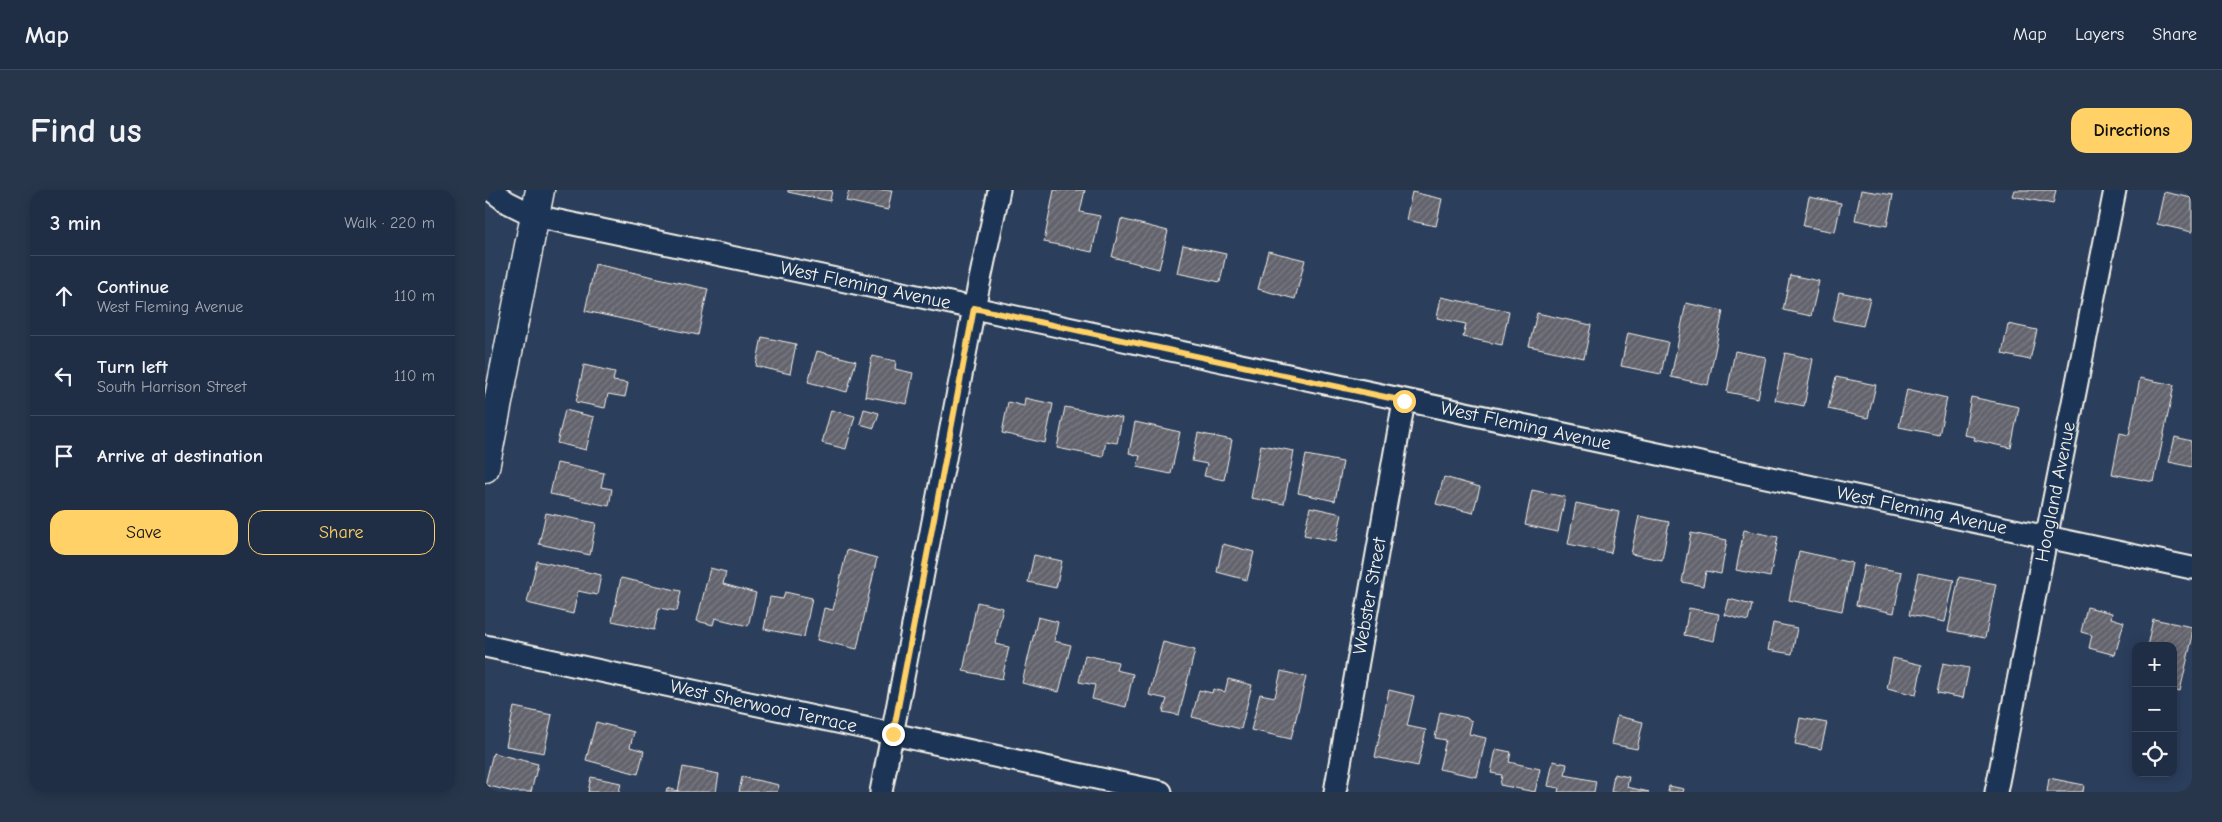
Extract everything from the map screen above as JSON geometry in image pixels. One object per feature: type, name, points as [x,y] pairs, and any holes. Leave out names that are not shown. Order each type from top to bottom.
[{"type":"street","name":"West Fleming Avenue","points":[[491,190],[507,202],[535,216],[2192,568]]},
{"type":"street","points":[[485,468],[541,190]]},
{"type":"street","points":[[881,792],[974,308],[999,190]]},
{"type":"street","name":"Hoagland Avenue","points":[[1996,792],[2115,190]]},
{"type":"street","name":"Webster Street","points":[[1335,792],[1404,401]]},
{"type":"street","name":"West Sherwood Terrace","points":[[485,646],[1161,792]]},
{"type":"building","points":[[788,190],[832,190],[830,201],[788,192]]},
{"type":"building","points":[[849,190],[892,190],[888,210],[846,201]]},
{"type":"building","points":[[1054,190],[1085,190],[1080,212],[1100,216],[1092,252],[1044,242]]},
{"type":"building","points":[[1861,190],[1893,195],[1887,226],[1855,220]]},
{"type":"building","points":[[2014,190],[2056,190],[2053,204],[2012,196]]},
{"type":"building","points":[[1412,192],[1442,199],[1436,226],[1406,220]]},
{"type":"building","points":[[2164,192],[2192,198],[2192,232],[2157,224]]},
{"type":"building","points":[[1809,197],[1841,203],[1835,232],[1803,226]]},
{"type":"building","points":[[1121,219],[1168,231],[1159,269],[1112,257]]},
{"type":"building","points":[[1183,245],[1226,254],[1220,282],[1177,273]]},
{"type":"building","points":[[1268,251],[1305,260],[1295,299],[1258,289]]},
{"type":"building","points":[[595,264],[708,289],[698,335],[585,311]]},
{"type":"building","points":[[1790,275],[1819,281],[1811,316],[1783,310]]},
{"type":"building","points":[[1839,292],[1870,298],[1863,326],[1833,320]]},
{"type":"building","points":[[1441,297],[1509,311],[1502,345],[1463,337],[1466,324],[1437,318]]},
{"type":"building","points":[[1686,303],[1723,311],[1708,385],[1671,377]]},
{"type":"building","points":[[1537,313],[1591,325],[1584,358],[1529,346]]},
{"type":"building","points":[[2008,324],[2037,330],[2030,360],[2002,354]]},
{"type":"building","points":[[1628,333],[1668,342],[1661,374],[1621,366]]},
{"type":"building","points":[[762,337],[796,344],[790,374],[756,366]]},
{"type":"building","points":[[817,351],[856,361],[847,392],[808,382]]},
{"type":"building","points":[[1735,351],[1766,357],[1758,398],[1727,392]]},
{"type":"building","points":[[1785,353],[1813,359],[1804,406],[1775,400]]},
{"type":"building","points":[[872,356],[896,361],[895,369],[913,373],[907,404],[865,396]]},
{"type":"building","points":[[584,365],[615,372],[613,381],[628,383],[625,397],[608,394],[605,408],[576,402]]},
{"type":"building","points":[[1836,377],[1876,385],[1868,418],[1828,409]]},
{"type":"building","points":[[2140,378],[2174,385],[2154,482],[2112,474],[2120,433],[2129,435]]},
{"type":"building","points":[[1907,389],[1947,398],[1939,435],[1899,427]]},
{"type":"building","points":[[1971,397],[2019,407],[2011,448],[1974,440],[1975,437],[1964,435]]},
{"type":"building","points":[[1025,398],[1053,404],[1045,443],[1002,433],[1008,402],[1024,406]]},
{"type":"building","points":[[1065,407],[1122,418],[1117,443],[1106,441],[1103,457],[1057,448]]},
{"type":"building","points":[[864,409],[879,413],[874,428],[860,424]]},
{"type":"building","points":[[565,410],[594,417],[586,450],[557,443]]},
{"type":"building","points":[[831,410],[855,416],[846,449],[822,443]]},
{"type":"building","points":[[1135,422],[1180,432],[1171,474],[1137,467],[1140,456],[1129,453]]},
{"type":"building","points":[[1198,433],[1232,440],[1224,480],[1204,476],[1207,464],[1192,461]]},
{"type":"building","points":[[2175,437],[2191,441],[2192,467],[2169,462]]},
{"type":"building","points":[[1261,445],[1294,451],[1284,504],[1251,498]]},
{"type":"building","points":[[1306,455],[1343,462],[1335,501],[1298,493]]},
{"type":"building","points":[[557,463],[604,473],[601,487],[612,489],[609,506],[550,494]]},
{"type":"building","points":[[1444,477],[1480,487],[1473,513],[1436,504]]},
{"type":"building","points":[[1532,490],[1565,497],[1558,532],[1525,525]]},
{"type":"building","points":[[1576,503],[1619,512],[1611,553],[1568,544]]},
{"type":"building","points":[[1310,507],[1342,514],[1336,541],[1304,535]]},
{"type":"building","points":[[546,513],[596,523],[590,555],[539,544]]},
{"type":"building","points":[[1639,516],[1669,522],[1662,560],[1631,554]]},
{"type":"building","points":[[1744,530],[1778,537],[1770,577],[1736,570]]},
{"type":"building","points":[[1691,533],[1727,540],[1721,574],[1706,571],[1703,586],[1682,582]]},
{"type":"building","points":[[1223,544],[1254,552],[1247,580],[1217,572]]},
{"type":"building","points":[[847,550],[877,558],[857,649],[817,640],[824,608],[833,610]]},
{"type":"building","points":[[1799,551],[1852,563],[1842,611],[1789,600]]},
{"type":"building","points":[[1034,555],[1062,561],[1056,588],[1028,582]]},
{"type":"building","points":[[537,561],[601,575],[597,595],[578,591],[573,614],[527,603]]},
{"type":"building","points":[[1864,565],[1902,572],[1894,613],[1856,605]]},
{"type":"building","points":[[710,568],[726,572],[723,584],[756,593],[748,626],[715,618],[713,625],[697,621]]},
{"type":"building","points":[[1918,573],[1954,580],[1945,622],[1909,615]]},
{"type":"building","points":[[1959,577],[1996,584],[1985,638],[1948,631]]},
{"type":"building","points":[[621,578],[681,591],[677,611],[659,608],[654,630],[612,621]]},
{"type":"building","points":[[785,592],[812,598],[804,637],[764,629],[770,597],[783,599]]},
{"type":"building","points":[[1729,599],[1752,605],[1748,621],[1725,615]]},
{"type":"building","points":[[977,602],[1003,608],[995,644],[1009,647],[1002,679],[963,671]]},
{"type":"building","points":[[2087,607],[2112,613],[2111,618],[2124,622],[2115,655],[2089,648],[2092,635],[2081,632]]},
{"type":"building","points":[[1689,608],[1719,614],[1714,641],[1684,635]]},
{"type":"building","points":[[1038,617],[1058,622],[1054,641],[1071,645],[1059,692],[1022,683]]},
{"type":"building","points":[[2153,619],[2192,627],[2192,639],[2180,691],[2177,690],[2177,642],[2148,642]]},
{"type":"building","points":[[1773,623],[1797,628],[1792,654],[1768,650]]},
{"type":"building","points":[[1163,642],[1195,650],[1179,715],[1163,712],[1167,699],[1149,695]]},
{"type":"building","points":[[1085,655],[1118,662],[1116,670],[1133,674],[1126,707],[1092,699],[1095,685],[1079,682]]},
{"type":"building","points":[[1893,658],[1922,665],[1916,695],[1887,688]]},
{"type":"building","points":[[1943,663],[1969,668],[1963,698],[1937,693]]},
{"type":"building","points":[[1281,671],[1306,677],[1291,739],[1251,730],[1260,694],[1275,697]]},
{"type":"building","points":[[1228,679],[1252,685],[1241,729],[1192,717],[1199,690],[1212,693],[1213,689],[1225,692]]},
{"type":"building","points":[[1389,690],[1414,696],[1407,726],[1426,730],[1418,766],[1375,757]]},
{"type":"building","points":[[514,707],[552,715],[544,753],[506,746]]},
{"type":"building","points":[[1440,712],[1467,718],[1472,721],[1469,734],[1486,738],[1477,777],[1439,769],[1446,740],[1435,738]]},
{"type":"building","points":[[1617,716],[1643,722],[1637,749],[1611,744]]},
{"type":"building","points":[[1800,718],[1827,723],[1821,749],[1795,744]]},
{"type":"building","points":[[596,722],[634,732],[630,747],[644,751],[638,774],[586,760]]},
{"type":"building","points":[[1496,749],[1511,752],[1509,762],[1540,769],[1535,792],[1500,785],[1502,775],[1491,773]]},
{"type":"building","points":[[493,753],[538,764],[531,792],[514,792],[485,785]]},
{"type":"building","points":[[1553,761],[1567,764],[1565,775],[1596,781],[1594,792],[1558,792],[1559,788],[1548,786]]},
{"type":"building","points":[[683,767],[719,774],[716,792],[666,792],[667,788],[678,791]]},
{"type":"building","points":[[1614,774],[1629,777],[1627,787],[1649,792],[1611,792]]},
{"type":"building","points":[[591,777],[621,783],[619,792],[588,792]]},
{"type":"building","points":[[742,777],[779,785],[777,792],[739,792]]},
{"type":"building","points":[[2049,778],[2084,785],[2083,792],[2047,792]]},
{"type":"building","points":[[1669,786],[1684,789],[1683,792],[1668,792]]},
{"type":"route","points":[[893,734],[974,308],[1404,401]]}]
